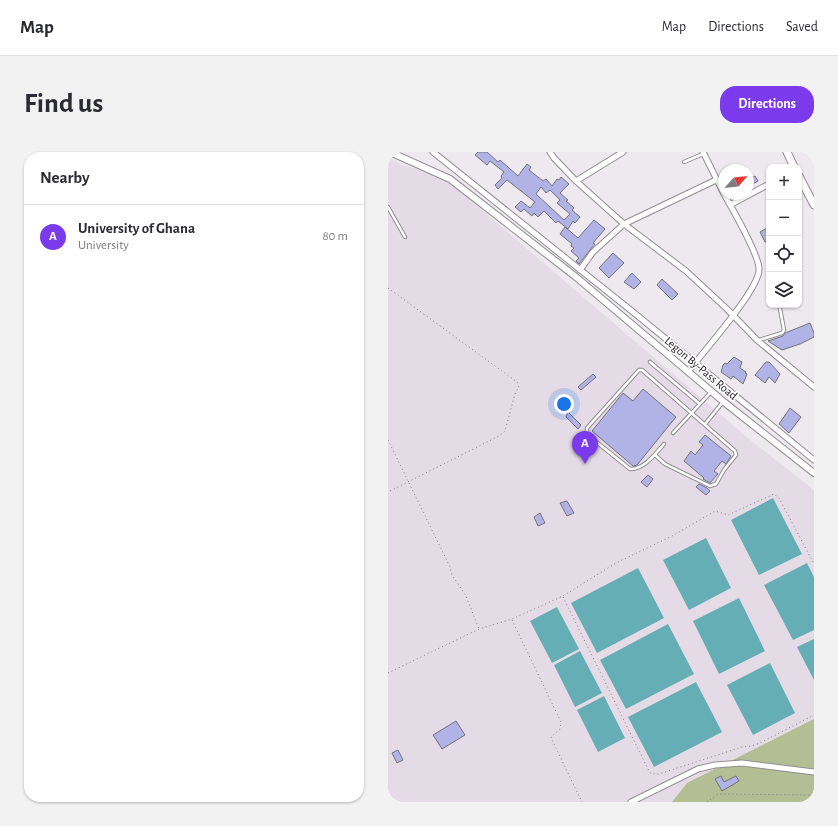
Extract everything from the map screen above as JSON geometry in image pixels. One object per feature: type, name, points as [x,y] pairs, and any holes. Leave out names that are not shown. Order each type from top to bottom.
[{"type":"main road","points":[[787,152],[793,164]]},
{"type":"main road","points":[[802,181],[812,197],[814,205]]},
{"type":"street","name":"Legon By-Pass Road","points":[[390,152],[450,179],[576,278],[724,402],[814,473]]},
{"type":"street","points":[[433,152],[695,362],[814,460]]},
{"type":"street","points":[[550,152],[576,181],[624,224],[686,271],[757,340],[814,386]]},
{"type":"street","points":[[576,181],[623,152]]},
{"type":"street","points":[[703,153],[718,184]]},
{"type":"street","points":[[580,270],[593,252],[624,224],[716,180]]},
{"type":"street","points":[[730,205],[766,186]]},
{"type":"street","points":[[688,372],[733,316],[756,282],[760,270],[756,258],[727,200]]},
{"type":"street","points":[[631,802],[698,769],[715,765],[742,763],[814,772]]},
{"type":"lane","points":[[684,162],[703,153]]},
{"type":"lane","points":[[388,207],[405,236]]},
{"type":"lane","points":[[757,340],[782,333],[784,330],[780,309]]},
{"type":"lane","points":[[650,362],[700,404]]},
{"type":"lane","points":[[655,455],[665,464],[713,486],[716,484],[724,470],[736,455],[735,451],[705,424],[642,370],[639,370],[587,428],[587,432],[630,469],[638,468],[655,455],[664,444]]},
{"type":"lane","points":[[673,433],[712,391]]},
{"type":"lane","points":[[705,424],[724,402]]},
{"type":"path","points":[[388,288],[517,382],[519,386],[515,394],[505,431],[499,436],[388,492]]},
{"type":"path","points":[[388,440],[450,567],[452,575],[466,596],[479,629]]},
{"type":"path","points":[[388,673],[479,629],[512,619],[563,596],[616,563],[674,535],[715,511],[728,515],[774,494],[779,498],[814,564]]},
{"type":"path","points":[[563,596],[650,773],[659,774],[698,763],[742,747],[760,744],[814,715]]},
{"type":"path","points":[[512,619],[560,722],[560,729],[553,734],[552,740],[582,802]]},
{"type":"path","points":[[707,802],[718,794],[814,795]]},
{"type":"shaded area","points":[[388,158],[402,165],[426,171],[449,182],[749,439],[814,490],[814,802],[388,802]]},
{"type":"green space","points":[[814,719],[814,802],[672,802],[687,783]]},
{"type":"water","points":[[773,498],[802,554],[759,575],[731,520]]},
{"type":"water","points":[[706,538],[731,588],[689,610],[663,560]]},
{"type":"water","points":[[807,563],[814,577],[814,630],[793,640],[764,585]]},
{"type":"water","points":[[638,568],[664,618],[597,653],[571,603]]},
{"type":"water","points":[[739,598],[765,651],[719,674],[693,621]]},
{"type":"water","points":[[557,607],[579,649],[552,663],[530,621]]},
{"type":"water","points":[[668,624],[694,674],[626,709],[600,660]]},
{"type":"water","points":[[814,639],[814,680],[797,647]]},
{"type":"water","points":[[580,651],[602,693],[575,707],[554,665]]},
{"type":"water","points":[[770,663],[795,713],[753,735],[727,685]]},
{"type":"water","points":[[696,682],[722,732],[654,767],[628,717]]},
{"type":"water","points":[[604,696],[625,738],[598,752],[577,710]]},
{"type":"building","points":[[478,152],[487,152],[498,162],[500,160],[518,176],[527,164],[531,167],[529,170],[543,181],[546,179],[552,186],[557,179],[559,180],[561,177],[569,184],[560,193],[574,208],[572,210],[580,217],[575,223],[573,221],[568,229],[558,221],[556,223],[544,211],[538,217],[534,213],[532,216],[524,209],[521,212],[515,207],[521,201],[530,208],[535,202],[507,180],[498,189],[495,185],[502,178],[501,176],[504,172],[490,161],[487,165],[475,155]],"holes":[[[541,187],[546,193],[550,190],[560,200],[557,203],[570,214],[564,220],[536,194]]]},
{"type":"building","points":[[754,176],[755,176],[758,181],[754,183]]},
{"type":"building","points":[[594,220],[605,229],[593,243],[595,244],[579,264],[576,261],[579,258],[571,251],[574,248],[571,246],[572,244],[560,234],[565,227],[578,238]]},
{"type":"building","points":[[766,229],[766,242],[765,242],[760,232]]},
{"type":"building","points":[[613,253],[624,263],[609,278],[599,268]]},
{"type":"building","points":[[632,273],[641,282],[634,289],[624,282]]},
{"type":"building","points":[[662,279],[678,294],[672,300],[657,285]]},
{"type":"building","points":[[810,323],[814,337],[800,344],[782,350],[768,341],[783,336],[785,333]]},
{"type":"building","points":[[734,357],[742,362],[740,368],[747,374],[743,384],[733,376],[731,379],[721,372],[723,365],[725,363],[727,364]]},
{"type":"building","points":[[766,362],[769,362],[780,374],[775,383],[769,377],[765,383],[755,375]]},
{"type":"building","points":[[593,374],[596,377],[581,390],[578,387]]},
{"type":"building","points":[[643,389],[676,417],[637,465],[633,466],[592,431],[623,393],[633,401]]},
{"type":"building","points":[[790,408],[801,417],[789,433],[779,424]]},
{"type":"building","points":[[568,412],[581,425],[578,429],[566,417]]},
{"type":"building","points":[[705,435],[731,456],[726,464],[722,461],[714,471],[718,474],[710,483],[703,479],[704,478],[684,461],[691,451],[695,455],[703,445],[699,442]]},
{"type":"building","points":[[648,475],[653,479],[647,487],[641,482]]},
{"type":"building","points":[[699,484],[710,491],[706,495],[696,487]]},
{"type":"building","points":[[567,501],[574,513],[567,516],[560,503]]},
{"type":"building","points":[[540,513],[545,523],[538,526],[534,517]]},
{"type":"building","points":[[456,721],[465,735],[442,749],[433,735]]},
{"type":"building","points":[[398,750],[403,760],[397,763],[392,753]]},
{"type":"building","points":[[721,776],[724,782],[736,776],[739,781],[722,791],[715,779]]},
{"type":"place","name":"University of Ghana","points":[[585,464]]}]
